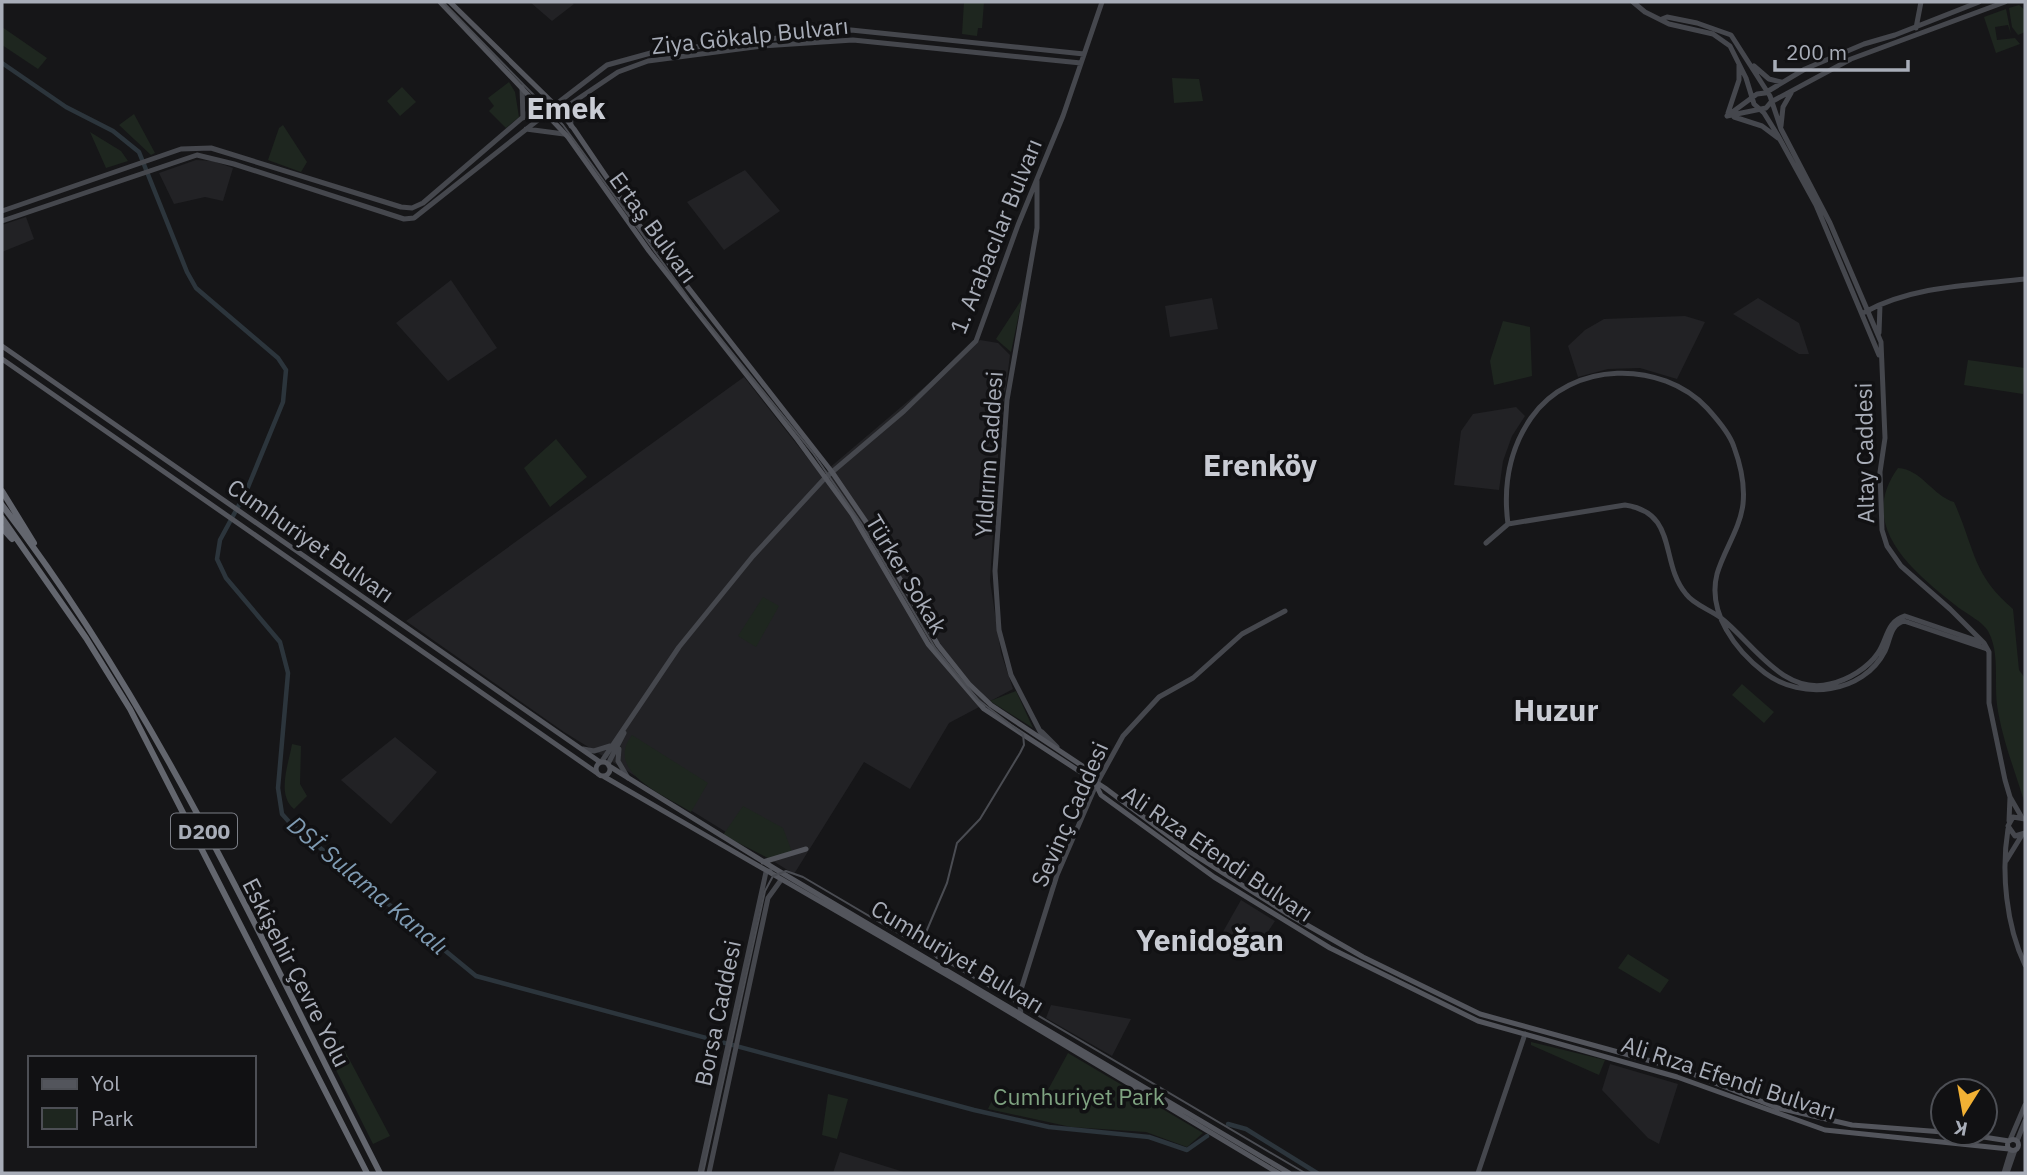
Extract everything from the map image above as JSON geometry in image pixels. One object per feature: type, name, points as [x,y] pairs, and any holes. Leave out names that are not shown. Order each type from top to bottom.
[{"type":"highway","points":[[2,491],[30,533],[37,552]]},
{"type":"highway","name":"Eskişehir Çevre Yolu","points":[[2,505],[37,552],[136,702],[380,1173]]},
{"type":"highway","name":"Eskişehir Çevre Yolu","points":[[2,518],[86,638],[130,709],[367,1173]]},
{"type":"highway","points":[[2,528],[25,554]]},
{"type":"main road","name":"Ertaş Bulvarı","points":[[440,2],[568,136],[656,262],[829,477],[836,478]]},
{"type":"main road","name":"Ertaş Bulvarı","points":[[450,2],[560,111],[637,222],[829,477]]},
{"type":"main road","name":"1. Arabacılar Bulvarı","points":[[605,763],[679,647],[753,556],[829,477],[904,411],[976,341],[1102,2]]},
{"type":"main road","points":[[1633,2],[1645,12],[1669,24],[1719,37],[1730,46],[1739,62],[1754,104],[1761,109]]},
{"type":"main road","points":[[1916,28],[1921,2]]},
{"type":"main road","points":[[1727,116],[1738,105],[1754,99],[1757,94],[1765,93],[1781,82],[1864,44],[1916,28],[1979,2]]},
{"type":"main road","points":[[1727,116],[1769,107],[1771,102],[1851,60],[2005,2]]},
{"type":"main road","points":[[1662,19],[1667,17],[1731,35],[1750,61],[1769,79],[1781,82]]},
{"type":"main road","name":"Ziya Gökalp Bulvarı","points":[[555,105],[570,96],[602,68],[619,61],[658,51],[811,33],[870,31],[1084,54]]},
{"type":"main road","name":"Ziya Gökalp Bulvarı","points":[[2,221],[197,155],[211,156],[404,219],[414,218],[526,129],[560,111],[618,72],[648,61],[821,41],[920,46],[1081,63]]},
{"type":"main road","points":[[1750,61],[1771,102]]},
{"type":"main road","points":[[1727,116],[1739,80],[1739,62]]},
{"type":"main road","points":[[522,87],[523,118]]},
{"type":"main road","points":[[1781,129],[1783,107],[1793,90]]},
{"type":"main road","points":[[545,96],[555,99],[570,96]]},
{"type":"main road","points":[[571,126],[570,108],[576,101]]},
{"type":"main road","name":"Altay Caddesi","points":[[1771,102],[1781,129],[1816,193],[1879,333],[1885,438],[1880,472],[1880,516],[1887,546],[1919,584],[1986,646]]},
{"type":"main road","points":[[2,211],[181,149],[211,148],[401,207],[412,208],[423,203],[523,118],[542,107],[555,105]]},
{"type":"main road","name":"Altay Caddesi","points":[[1761,109],[1816,205],[1860,315],[1880,357]]},
{"type":"main road","points":[[1727,116],[1762,126],[1780,139]]},
{"type":"main road","points":[[526,129],[552,130],[568,136]]},
{"type":"main road","name":"Yıldırım Caddesi","points":[[1037,174],[1035,240],[1007,400],[995,571],[999,630],[1011,675],[1040,730]]},
{"type":"main road","points":[[1860,315],[1880,305],[1923,292],[2025,279]]},
{"type":"main road","points":[[1879,333],[1880,305]]},
{"type":"main road","name":"Cumhuriyet Bulvarı","points":[[2,346],[582,749],[763,862],[1289,1173]]},
{"type":"main road","name":"Cumhuriyet Bulvarı","points":[[2,359],[600,774],[1278,1173]]},
{"type":"main road","points":[[1508,524],[1504,499],[1516,444],[1532,416],[1558,393],[1588,379],[1621,372],[1654,375],[1679,384],[1712,413],[1733,444],[1744,480],[1740,520],[1717,575],[1723,619]]},
{"type":"main road","points":[[160,467],[166,460]]},
{"type":"main road","name":"Türker Sokak","points":[[829,477],[874,550],[914,625],[957,680],[984,709],[1096,785]]},
{"type":"main road","name":"Türker Sokak","points":[[836,478],[873,532],[938,645],[983,698],[1058,748]]},
{"type":"main road","points":[[1486,543],[1508,524],[1625,505],[1642,507],[1653,515],[1662,531],[1686,595],[1723,619],[1764,661],[1786,676],[1809,684],[1828,685],[1871,663],[1881,650],[1891,624],[1905,616],[1986,646],[1989,703],[2010,797],[2006,862],[2012,925],[2025,965]]},
{"type":"main road","name":"Sevinç Caddesi","points":[[1018,1011],[1024,974],[1057,875],[1096,785],[1123,736],[1159,697],[1193,678],[1242,634],[1286,611]]},
{"type":"main road","points":[[426,652],[431,645]]},
{"type":"main road","points":[[1040,730],[1058,758]]},
{"type":"main road","points":[[1040,730],[1058,748],[1096,775],[1096,785]]},
{"type":"main road","points":[[582,749],[600,750],[616,745],[618,761],[628,778]]},
{"type":"main road","points":[[605,763],[609,772],[600,774],[596,766],[605,763]]},
{"type":"main road","name":"Ali Rıza Efendi Bulvarı","points":[[1096,785],[1101,795],[1144,828],[1282,920],[1460,1013],[1677,1077],[1825,1130],[2013,1145]]},
{"type":"main road","name":"Ali Rıza Efendi Bulvarı","points":[[1096,785],[1105,788],[1190,852],[1286,913],[1363,957],[1480,1014],[1681,1069],[1778,1108],[1852,1125],[1929,1131]]},
{"type":"main road","points":[[2009,821],[2023,818],[2010,797]]},
{"type":"main road","points":[[2008,829],[2015,836],[2024,834]]},
{"type":"main road","points":[[2006,862],[2024,834]]},
{"type":"main road","points":[[763,862],[806,849]]},
{"type":"main road","points":[[766,872],[777,870]]},
{"type":"main road","name":"Borsa Caddesi","points":[[700,1173],[766,872]]},
{"type":"main road","name":"Borsa Caddesi","points":[[709,1173],[768,898],[781,880]]},
{"type":"main road","points":[[1018,1011],[1026,1023]]},
{"type":"main road","points":[[1478,1173],[1525,1034]]},
{"type":"main road","points":[[2006,1173],[2025,1105]]},
{"type":"main road","points":[[2013,1145],[2025,1121]]},
{"type":"main road","points":[[1999,1142],[2025,1149]]},
{"type":"main road","points":[[2013,1145],[2025,1142]]},
{"type":"shaded area","points":[[530,2],[571,2],[574,4],[552,21]]},
{"type":"shaded area","points":[[196,160],[213,161],[233,168],[223,201],[205,197],[174,204],[159,173]]},
{"type":"shaded area","points":[[745,170],[780,211],[724,250],[687,202]]},
{"type":"shaded area","points":[[26,217],[34,239],[2,252],[2,225]]},
{"type":"shaded area","points":[[451,280],[497,348],[448,381],[396,323]]},
{"type":"shaded area","points":[[1212,298],[1218,329],[1170,337],[1165,306]]},
{"type":"shaded area","points":[[1758,298],[1799,323],[1809,354],[1799,354],[1733,314]]},
{"type":"shaded area","points":[[1685,316],[1705,322],[1677,379],[1640,368],[1608,369],[1578,377],[1568,346],[1585,330],[1604,319]]},
{"type":"shaded area","points":[[980,340],[998,343],[1010,355],[999,441],[990,581],[1001,653],[1013,689],[949,723],[910,789],[864,762],[794,874],[564,732],[406,621],[744,377],[821,475]]},
{"type":"shaded area","points":[[1516,407],[1525,416],[1512,436],[1503,461],[1499,490],[1454,485],[1461,431],[1473,414]]},
{"type":"shaded area","points":[[395,737],[437,772],[391,824],[341,780]]},
{"type":"shaded area","points":[[1241,900],[1275,921],[1253,954],[1220,937]]},
{"type":"shaded area","points":[[1051,1005],[1131,1019],[1112,1056],[1046,1018]]},
{"type":"shaded area","points":[[1610,1064],[1678,1084],[1659,1144],[1648,1138],[1602,1090]]},
{"type":"shaded area","points":[[840,1152],[888,1167],[907,1173],[833,1173]]},
{"type":"green space","points":[[964,2],[984,2],[982,28],[978,28],[977,36],[962,34]]},
{"type":"green space","points":[[2019,5],[2025,10],[2025,32],[2018,35],[2012,27],[2009,8]]},
{"type":"green space","points":[[2006,9],[2011,34],[2008,25],[1995,27],[1997,40],[2015,38],[2020,44],[1996,53],[1984,17]]},
{"type":"green space","points":[[2,27],[47,58],[38,69],[2,45]]},
{"type":"green space","points":[[1172,78],[1199,79],[1203,101],[1174,103]]},
{"type":"green space","points":[[509,82],[515,92],[519,117],[506,128],[489,111],[494,106],[488,98]]},
{"type":"green space","points":[[402,87],[416,102],[400,116],[387,101]]},
{"type":"green space","points":[[134,114],[155,153],[151,155],[119,125]]},
{"type":"green space","points":[[283,125],[307,162],[301,172],[268,160],[279,128]]},
{"type":"green space","points":[[90,132],[121,151],[128,161],[106,168]]},
{"type":"green space","points":[[1022,299],[1011,352],[996,339]]},
{"type":"green space","points":[[1503,321],[1530,327],[1532,376],[1494,385],[1490,361]]},
{"type":"green space","points":[[1968,360],[2025,368],[2023,394],[1964,385]]},
{"type":"green space","points":[[556,439],[587,477],[550,507],[524,468]]},
{"type":"green space","points":[[1898,468],[1914,473],[1954,502],[1982,572],[1989,584],[2013,609],[2019,670],[2025,678],[2025,804],[1999,718],[1994,648],[1988,631],[1979,621],[1942,595],[1909,564],[1887,529],[1883,510],[1887,490]]},
{"type":"green space","points":[[763,597],[779,606],[756,647],[738,636]]},
{"type":"green space","points":[[1742,684],[1774,712],[1764,723],[1732,695]]},
{"type":"green space","points":[[1016,691],[1033,728],[990,701]]},
{"type":"green space","points":[[632,735],[708,783],[691,812],[641,781],[631,771],[625,760],[625,748]]},
{"type":"green space","points":[[292,744],[301,746],[300,784],[307,796],[294,809],[286,796],[285,787]]},
{"type":"green space","points":[[743,806],[783,828],[792,852],[772,860],[723,835]]},
{"type":"green space","points":[[1628,954],[1669,980],[1660,993],[1618,968]]},
{"type":"green space","points":[[338,1038],[390,1136],[373,1144],[329,1056],[330,1045]]},
{"type":"green space","points":[[1531,1042],[1605,1060],[1599,1075],[1531,1045]]},
{"type":"green space","name":"Cumhuriyet Park","points":[[1068,1053],[1203,1133],[1187,1147],[1146,1132],[1071,1127],[988,1109],[992,1100],[1037,1110]]},
{"type":"green space","points":[[828,1094],[848,1099],[837,1139],[822,1135]]},
{"type":"waterway","name":"DSİ Sulama Kanalı","points":[[2,63],[66,107],[113,131],[139,152],[187,272],[196,288],[278,358],[286,370],[283,402],[246,492],[220,540],[217,559],[226,578],[280,642],[288,673],[278,788],[282,814],[291,824],[476,976],[974,1110],[1049,1127],[1149,1137],[1187,1150],[1207,1136]]},
{"type":"waterway","name":"DSİ Sulama Kanalı","points":[[1228,1124],[1246,1129],[1317,1173]]},
{"type":"tram line","points":[[443,2],[563,125],[695,307],[813,453],[861,523],[935,648],[977,699],[1023,734],[1024,745],[1020,753],[980,819],[957,843],[947,883],[924,937],[926,946],[937,958]]},
{"type":"tram line","points":[[703,1173],[765,891],[773,876],[786,871],[803,877],[1305,1173]]},
{"type":"district","name":"Emek","points":[[566,107]]},
{"type":"district","name":"Erenköy","points":[[1260,464]]},
{"type":"district","name":"Huzur","points":[[1556,709]]},
{"type":"district","name":"Yenidoğan","points":[[1210,939]]}]
